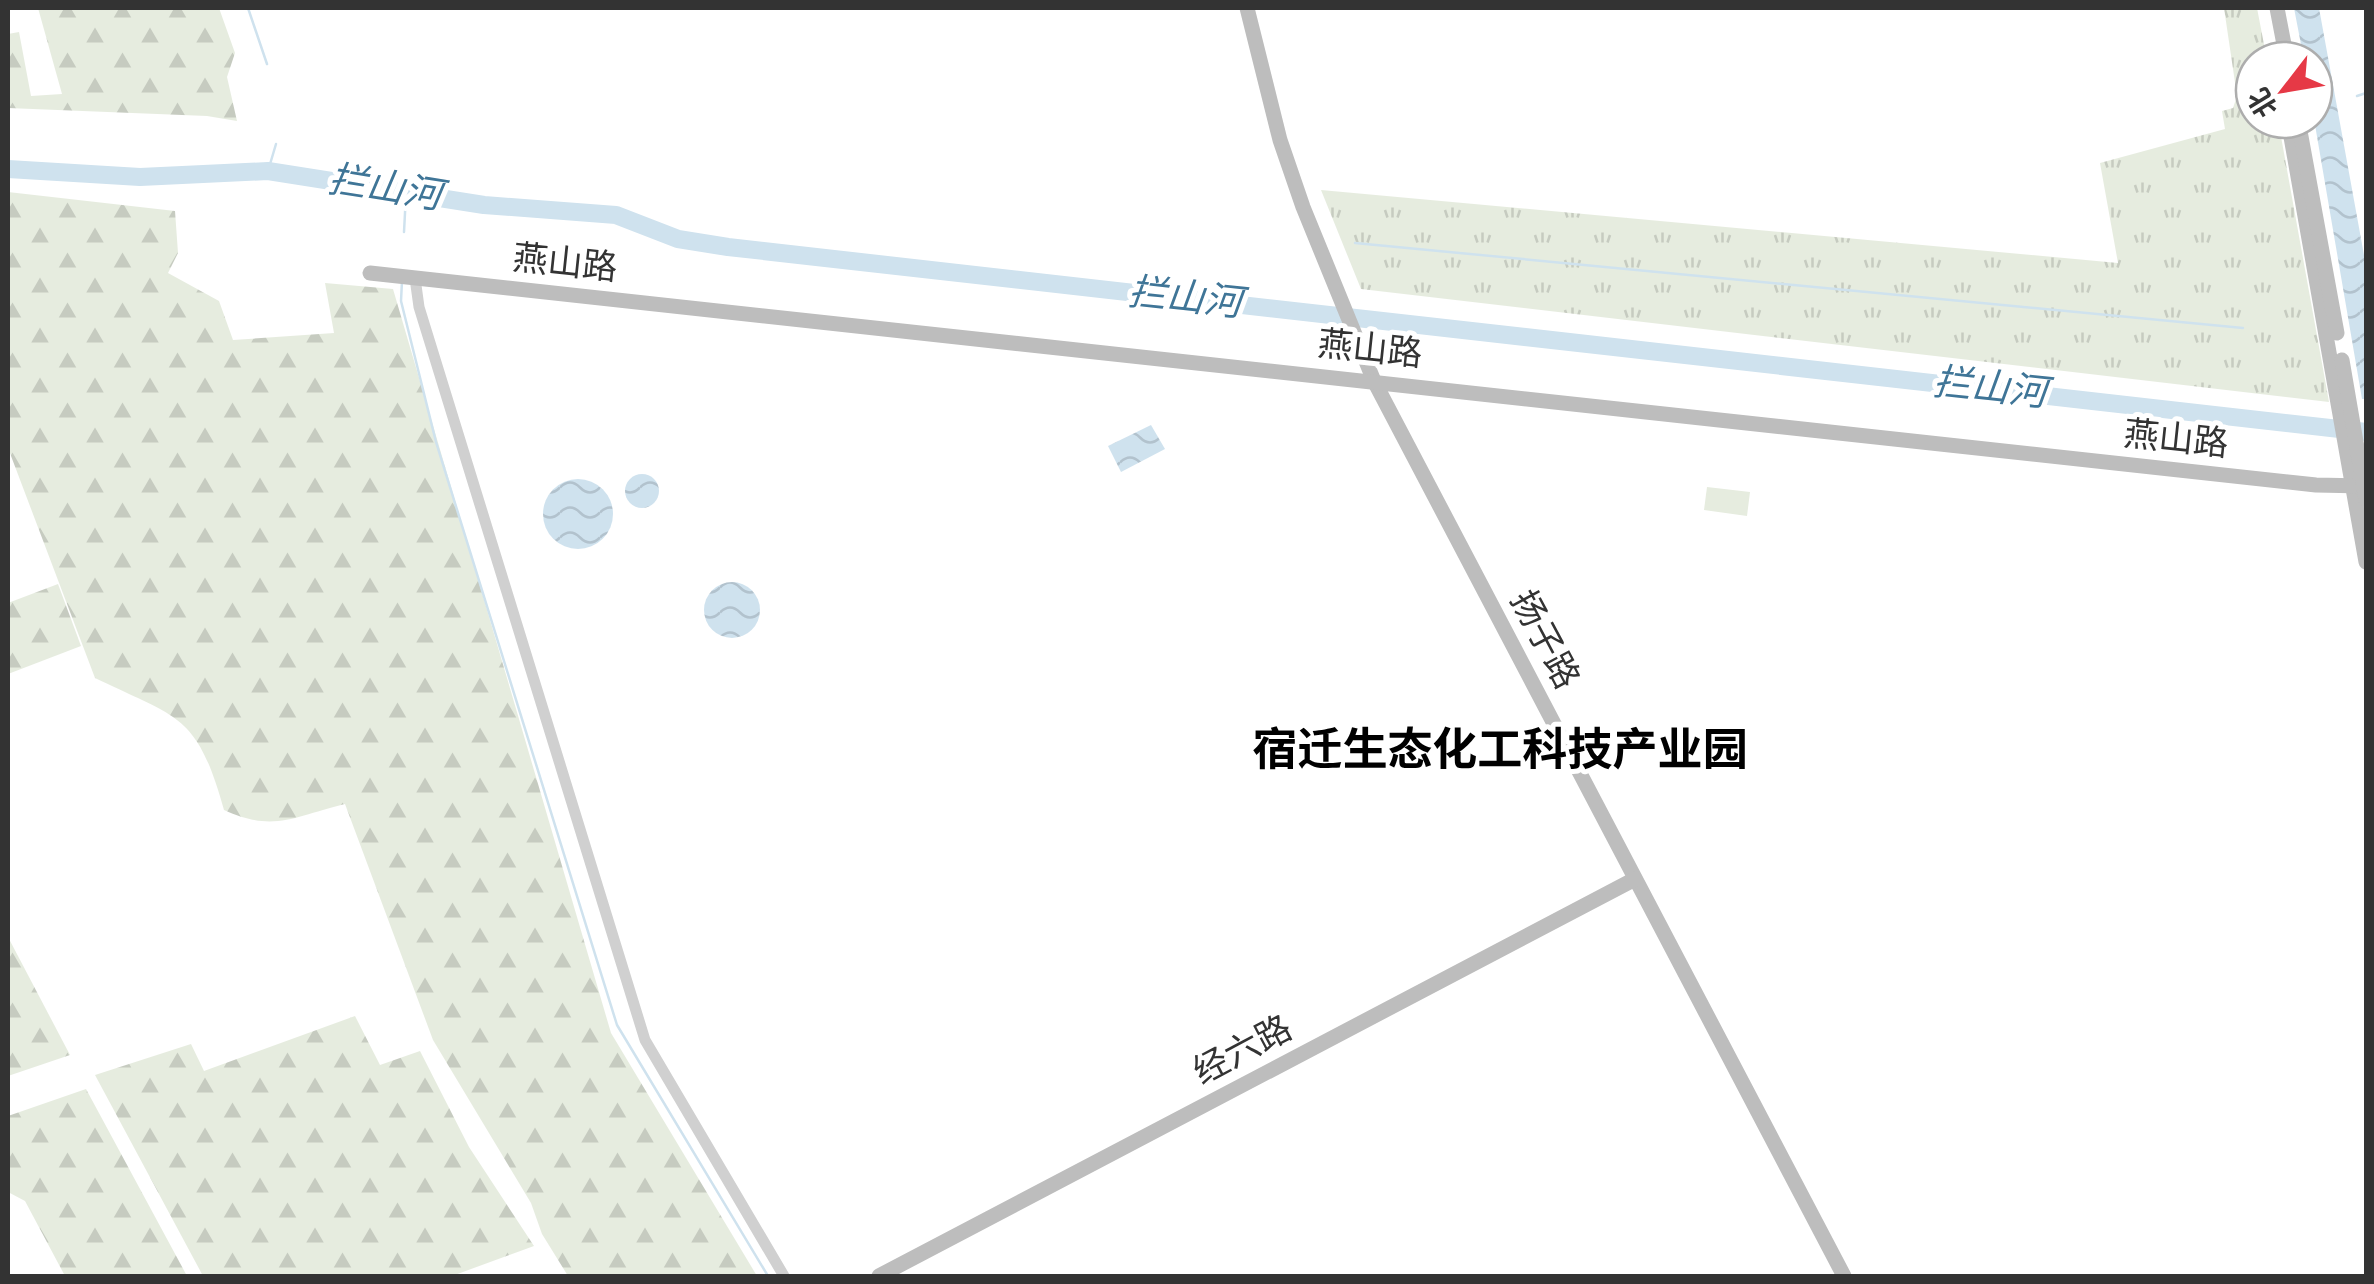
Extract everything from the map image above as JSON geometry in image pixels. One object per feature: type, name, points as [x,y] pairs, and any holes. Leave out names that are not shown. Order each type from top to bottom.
[{"type":"street","name":"扬子路","points":[[1247,8],[1280,140],[1374,381],[1844,1276]]},
{"type":"street","points":[[2267,8],[2273,40]]},
{"type":"street","points":[[2277,8],[2283,40]]},
{"type":"street","points":[[2292,140],[2344,400]]},
{"type":"street","points":[[2301,140],[2361,491],[2366,562]]},
{"type":"street","name":"燕山路","points":[[370,273],[2361,491]]},
{"type":"street","points":[[407,277],[645,1040],[784,1276]]},
{"type":"street","name":"经六路","points":[[879,1276],[1635,879]]},
{"type":"green space","points":[[38,8],[219,8],[235,53],[227,77],[237,121],[207,116],[8,108],[8,34],[19,32],[31,96],[62,94]]},
{"type":"green space","points":[[2224,8],[2257,8],[2263,40],[2234,40],[2234,76]]},
{"type":"green space","points":[[2234,105],[2234,140],[2282,140],[2329,402],[1361,289],[1321,190],[2118,263],[2100,163],[2225,129],[2222,111]]},
{"type":"green space","points":[[8,192],[175,211],[178,253],[168,273],[219,301],[233,340],[334,333],[325,283],[393,289],[611,1033],[757,1276],[568,1276],[542,1234],[531,1203],[433,1040],[345,804],[271,821],[224,810],[204,755],[181,723],[95,678],[8,448]]},
{"type":"green space","points":[[1707,487],[1750,492],[1747,516],[1704,510]]},
{"type":"green space","points":[[58,584],[81,646],[8,674],[8,603]]},
{"type":"green space","points":[[8,937],[70,1055],[8,1076]]},
{"type":"green space","points":[[355,1016],[380,1065],[420,1051],[469,1147],[534,1246],[452,1276],[203,1276],[95,1075],[191,1044],[204,1071]]},
{"type":"green space","points":[[86,1089],[187,1276],[65,1276],[25,1201],[8,1192],[8,1116]]},
{"type":"water","points":[[2294,8],[2319,8],[2325,40],[2300,40]]},
{"type":"water","points":[[2334,90],[2366,266],[2366,399],[2362,399],[2318,140],[2334,140]]},
{"type":"water","points":[[1151,425],[1165,449],[1121,472],[1108,446]]},
{"type":"water","points":[[642,474],[654,479],[659,491],[654,503],[642,508],[630,503],[625,491],[630,479]]},
{"type":"water","points":[[578,479],[603,489],[613,514],[603,539],[578,549],[553,539],[543,514],[553,489]]},
{"type":"water","points":[[732,582],[752,590],[760,610],[752,630],[732,638],[712,630],[704,610],[712,590]]},
{"type":"waterway","points":[[248,8],[267,64]]},
{"type":"waterway","points":[[2357,96],[2366,93]]},
{"type":"waterway","points":[[268,171],[276,144]]},
{"type":"waterway","name":"拦山河","points":[[8,169],[140,177],[268,171],[484,205],[616,215],[678,239],[728,247],[2366,432]]},
{"type":"waterway","points":[[404,232],[406,194]]},
{"type":"waterway","points":[[1355,243],[2243,328]]},
{"type":"waterway","points":[[402,281],[401,301],[436,442],[617,1025],[768,1276]]},
{"type":"district","name":"宿迁生态化工科技产业园","points":[[1500,751]]}]
